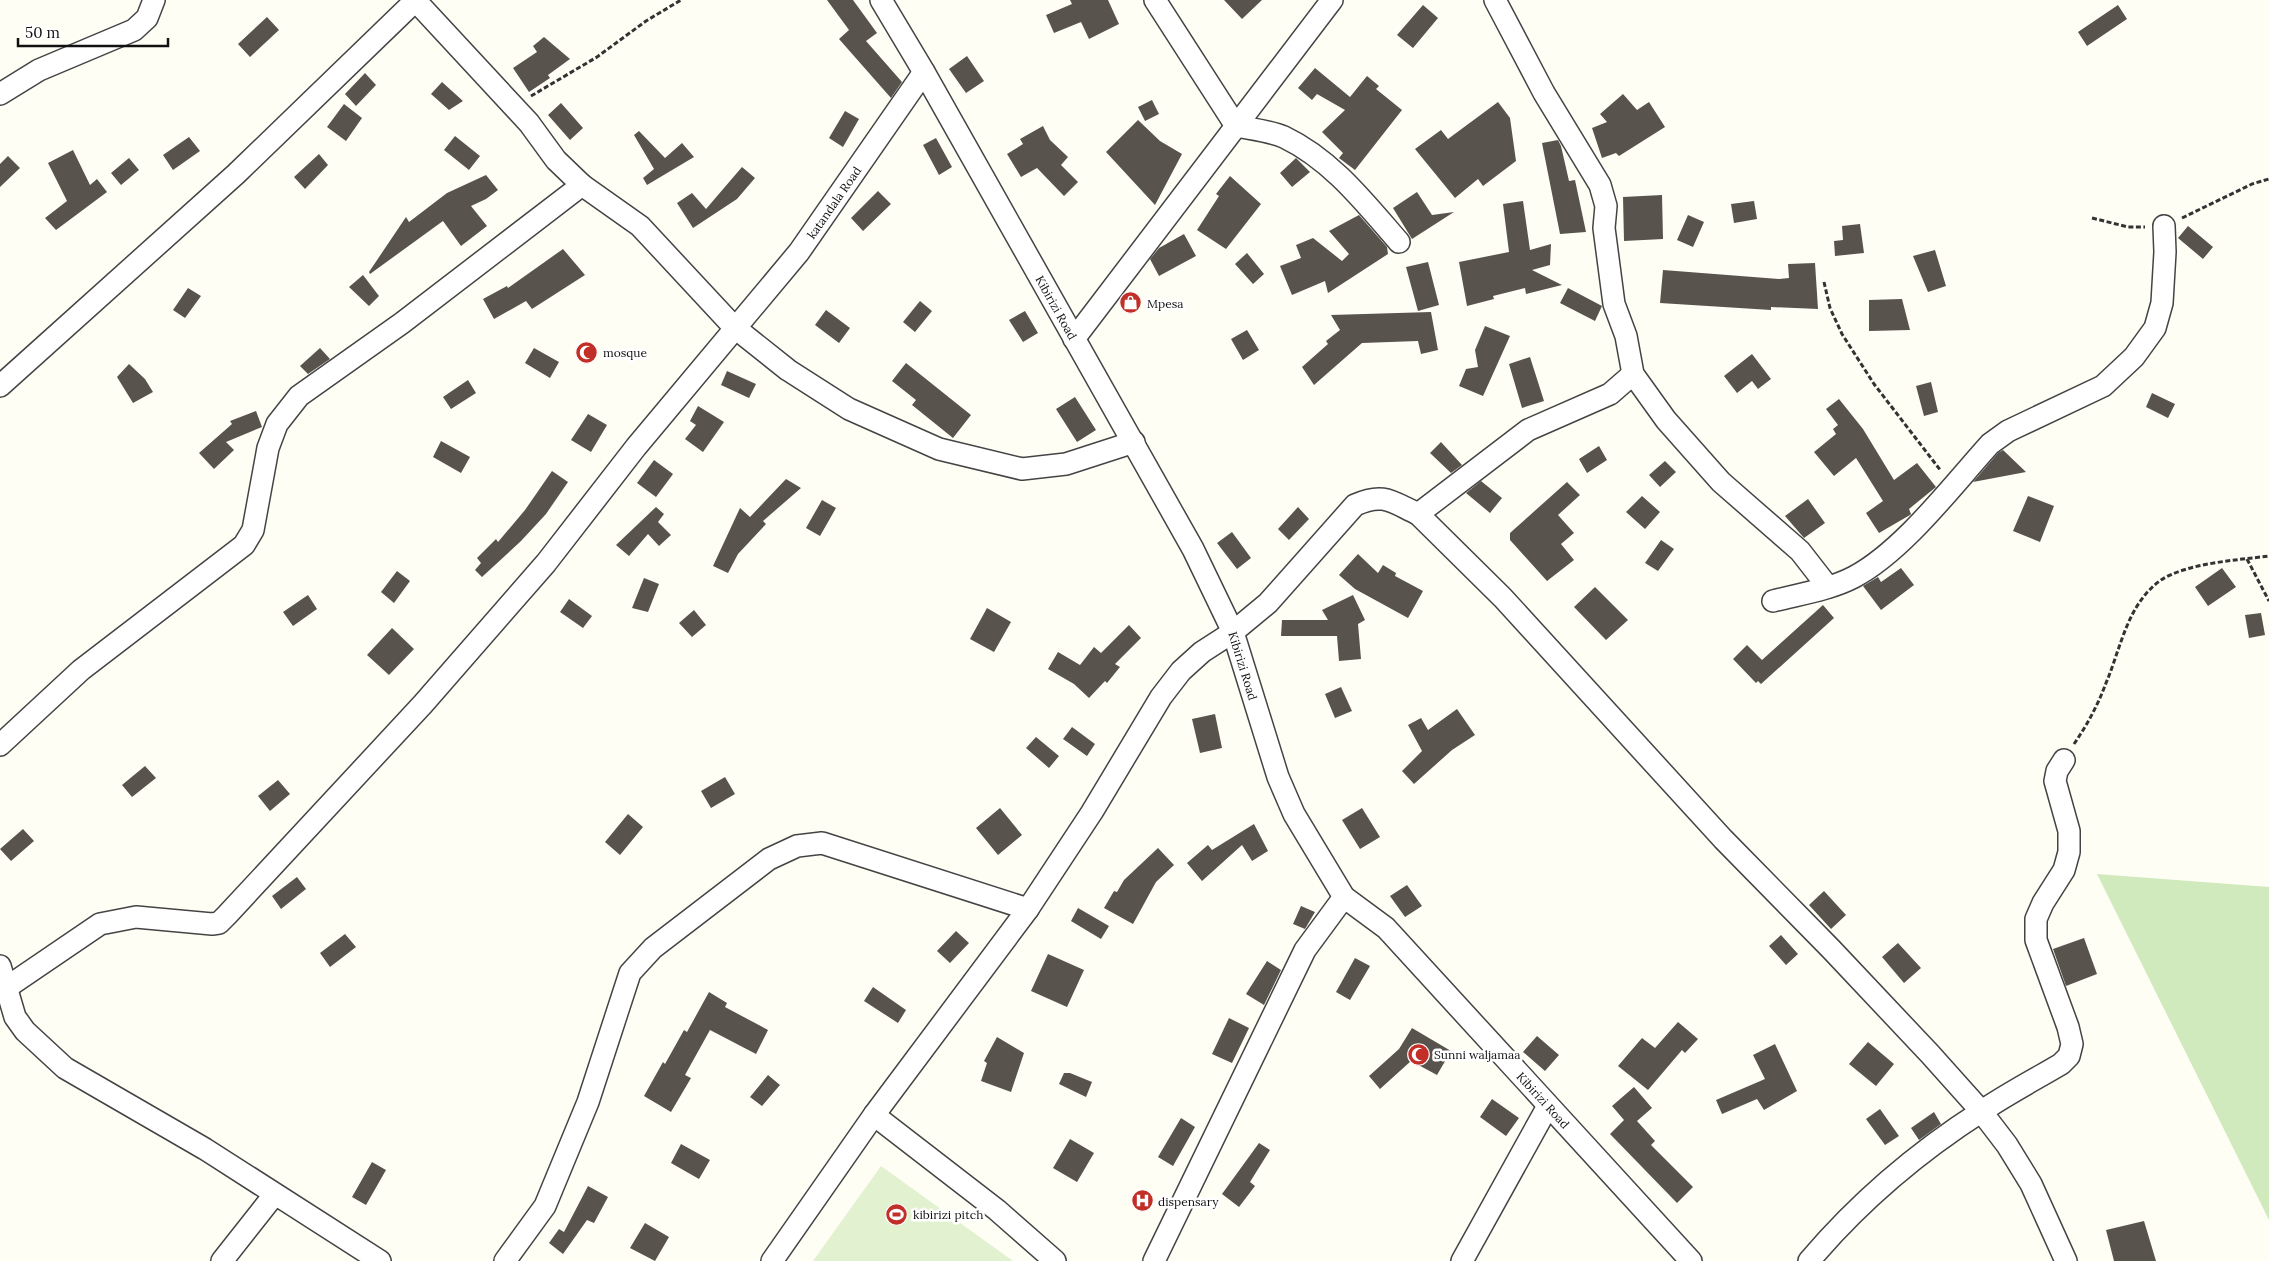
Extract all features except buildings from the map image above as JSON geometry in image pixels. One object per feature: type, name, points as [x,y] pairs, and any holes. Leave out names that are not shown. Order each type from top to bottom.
[{"type":"street","points":[[0,94],[40,70],[134,30],[147,18],[154,0]]},
{"type":"street","points":[[0,386],[236,174],[416,0],[529,123],[556,160],[582,185],[640,226],[734,327],[788,370],[849,409],[939,449],[1022,469],[1066,464],[1134,442]]},
{"type":"street","name":"Kibirizi Road","points":[[881,0],[924,72],[1193,549],[1232,632],[1287,800],[1344,897],[1386,928],[1691,1261]]},
{"type":"street","points":[[1155,0],[1236,126],[1282,136],[1315,155],[1348,183],[1399,242]]},
{"type":"street","points":[[1074,339],[1332,0]]},
{"type":"street","points":[[1495,0],[1544,93],[1600,186],[1606,206],[1604,228],[1611,287],[1614,304],[1626,336],[1633,374],[1666,420],[1721,482],[1800,551],[1828,587]]},
{"type":"street","name":"katandala Road","points":[[3,989],[100,924],[115,919],[136,917],[203,924],[219,922],[424,704],[534,577],[734,327],[764,296],[799,252],[924,72]]},
{"type":"street","points":[[0,745],[81,670],[244,545],[253,530],[268,448],[277,424],[299,396],[402,323],[582,185]]},
{"type":"street","points":[[1773,601],[1828,587],[1854,577],[1873,564],[1919,522],[1990,444],[2008,431],[2103,386],[2134,357],[2155,328],[2162,303],[2166,252],[2164,226]]},
{"type":"street","points":[[1418,514],[1528,430],[1610,394],[1633,374]]},
{"type":"street","points":[[772,1261],[874,1115],[1028,909],[1092,812],[1162,697],[1181,671],[1202,652],[1232,632],[1268,603],[1355,505],[1370,498],[1381,498],[1418,514],[1502,598],[1723,839],[1831,949],[1930,1054],[2007,1145],[2032,1184],[2066,1261]]},
{"type":"street","points":[[1809,1261],[1840,1225],[1884,1186],[1981,1112],[2061,1064],[2068,1056],[2072,1044],[2068,1027],[2036,940],[2036,919],[2043,903],[2064,870],[2069,852],[2069,831],[2055,781],[2057,771],[2064,760]]},
{"type":"street","points":[[505,1261],[545,1206],[588,1102],[630,973],[653,948],[769,859],[797,846],[822,843],[1028,909]]},
{"type":"street","points":[[1154,1261],[1305,950],[1344,897]]},
{"type":"street","points":[[0,966],[3,989],[15,1017],[25,1031],[66,1068],[197,1144],[380,1261]]},
{"type":"street","points":[[1462,1261],[1548,1106]]},
{"type":"street","points":[[874,1115],[997,1210],[1055,1261]]},
{"type":"street","points":[[222,1261],[274,1195]]},
{"type":"path","points":[[513,107],[597,57],[646,21],[681,0]]},
{"type":"path","points":[[2092,218],[2128,227],[2164,226],[2214,204],[2252,184],[2269,179]]},
{"type":"path","points":[[1824,282],[1830,308],[1842,334],[1874,384],[1952,485]]},
{"type":"path","points":[[2064,760],[2091,719],[2116,658],[2127,622],[2142,599],[2161,580],[2180,572],[2269,556]]},
{"type":"path","points":[[2247,559],[2269,601]]},
{"type":"green space","points":[[2097,874],[2269,887],[2269,1220]]},
{"type":"green space","name":"kibirizi pitch","points":[[881,1166],[1013,1261],[813,1261]]},
{"type":"place","name":"Mpesa","points":[[1131,303]]},
{"type":"place","name":"mosque","points":[[587,352]]},
{"type":"place","name":"Sunni waljamaa","points":[[1418,1054]]},
{"type":"place","name":"dispensary","points":[[1142,1201]]},
{"type":"place","name":"kibirizi pitch","points":[[897,1214]]}]
